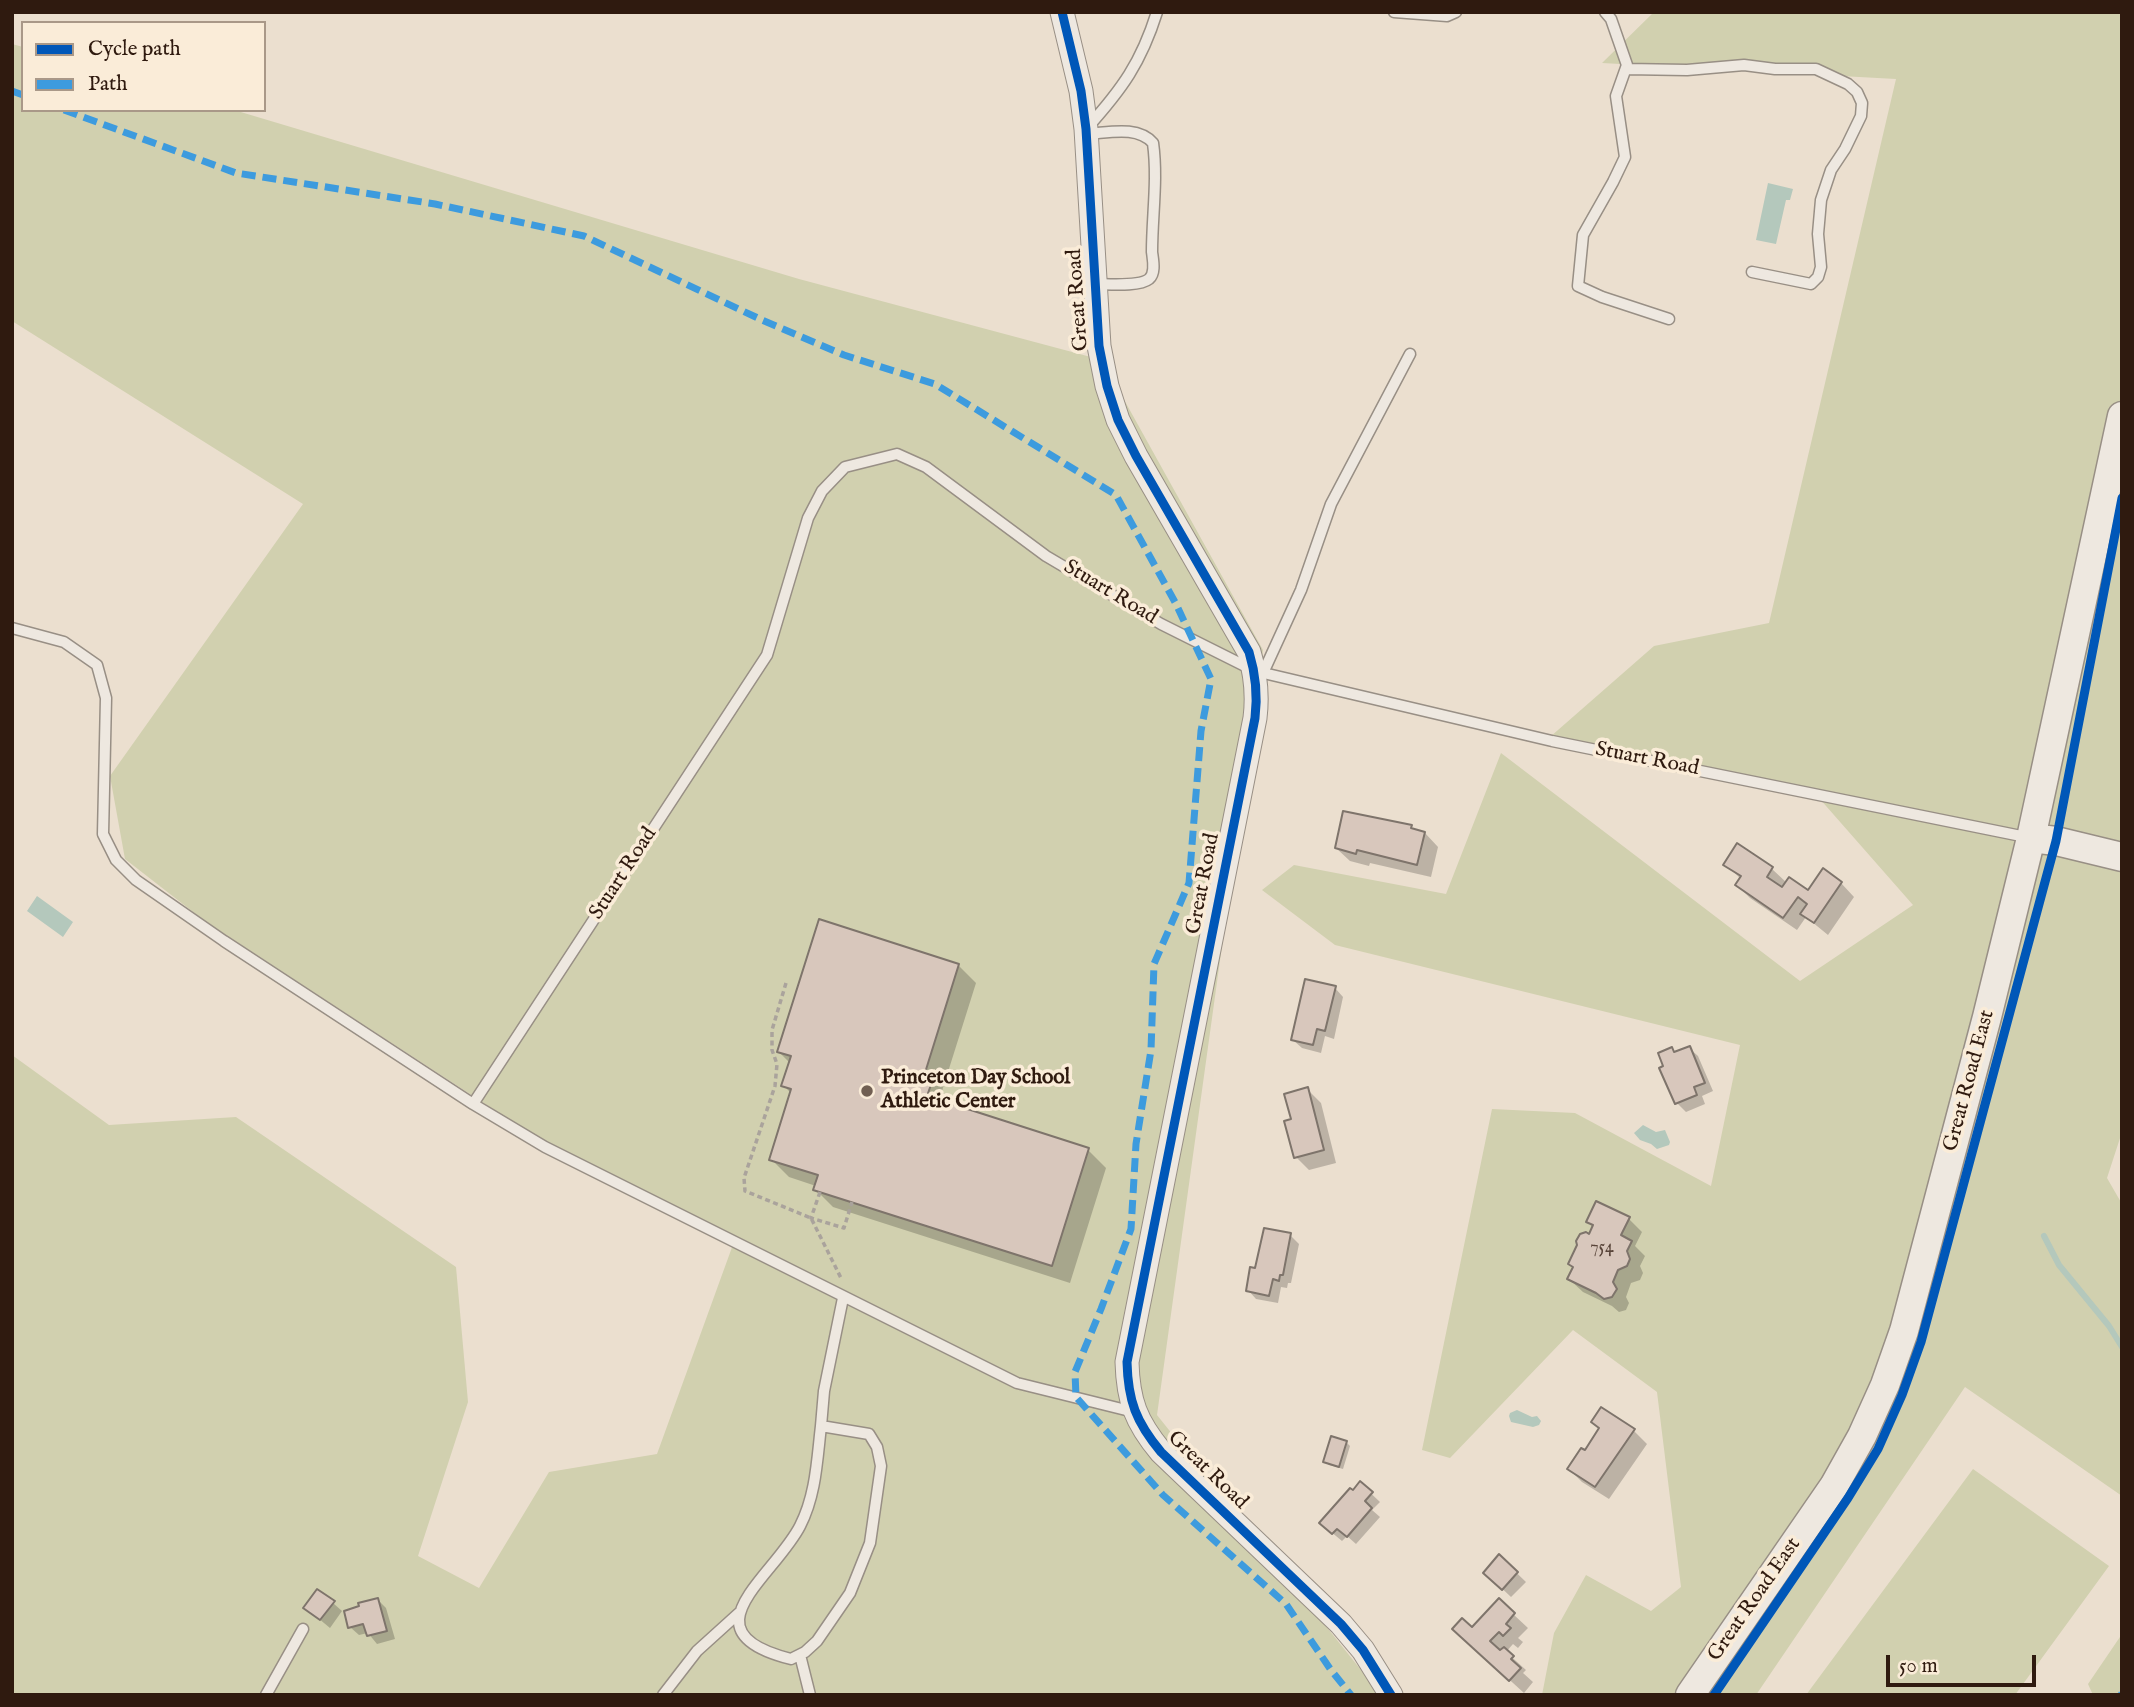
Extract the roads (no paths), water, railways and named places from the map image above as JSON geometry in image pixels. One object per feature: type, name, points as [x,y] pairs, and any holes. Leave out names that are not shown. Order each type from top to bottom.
[{"type":"street","name":"Great Road","points":[[1062,12],[1081,91],[1086,132],[1099,346],[1107,386],[1118,420],[1136,456],[1259,672],[1255,718],[1128,1362],[1128,1387],[1134,1412],[1146,1434],[1161,1452],[1341,1624],[1363,1650],[1391,1695]]},
{"type":"street","name":"Great Road East","points":[[1690,1695],[1833,1486],[1862,1436],[1885,1385],[1904,1331],[2031,838],[2122,416]]},
{"type":"street","name":"Stuart Road","points":[[2031,838],[2056,841],[2122,858]]},
{"type":"lane","points":[[1086,132],[1133,72],[1148,41],[1157,12]]},
{"type":"lane","points":[[1394,12],[1447,16],[1456,12]]},
{"type":"lane","points":[[1605,12],[1611,19],[1627,65],[1616,96],[1625,157],[1614,182],[1583,235],[1578,286],[1601,298],[1669,318]]},
{"type":"lane","points":[[1626,69],[1687,70],[1744,65],[1775,69],[1816,69],[1848,84],[1857,92],[1862,103],[1861,116],[1831,170],[1821,200],[1818,234],[1821,267],[1818,277],[1811,284],[1752,272]]},
{"type":"lane","points":[[1086,132],[1140,133],[1153,143],[1155,157],[1153,273],[1149,279],[1142,282],[1095,284]]},
{"type":"lane","points":[[1259,672],[1301,590],[1331,505],[1410,354]]},
{"type":"lane","name":"Stuart Road","points":[[473,1104],[767,655],[808,518],[822,491],[845,467],[897,454],[926,467],[1046,556],[1161,624],[1259,672],[1552,741],[2031,838]]},
{"type":"lane","points":[[12,628],[64,642],[97,665],[106,698],[103,834],[116,860],[136,880],[473,1104],[545,1147],[1017,1383],[1134,1412]]},
{"type":"lane","points":[[663,1695],[696,1651],[739,1613],[748,1595],[790,1544],[801,1524],[811,1500],[824,1391],[843,1297]]},
{"type":"lane","points":[[739,1613],[740,1630],[751,1644],[772,1655],[791,1660],[817,1641],[850,1593],[870,1543],[881,1466],[877,1447],[869,1434],[821,1426]]},
{"type":"lane","points":[[266,1695],[303,1629]]},
{"type":"lane","points":[[800,1655],[810,1695]]},
{"type":"waterway","points":[[2044,1236],[2059,1265],[2109,1326],[2122,1347]]},
{"type":"place","name":"Princeton Day School Athletic Center","points":[[867,1091]]}]
